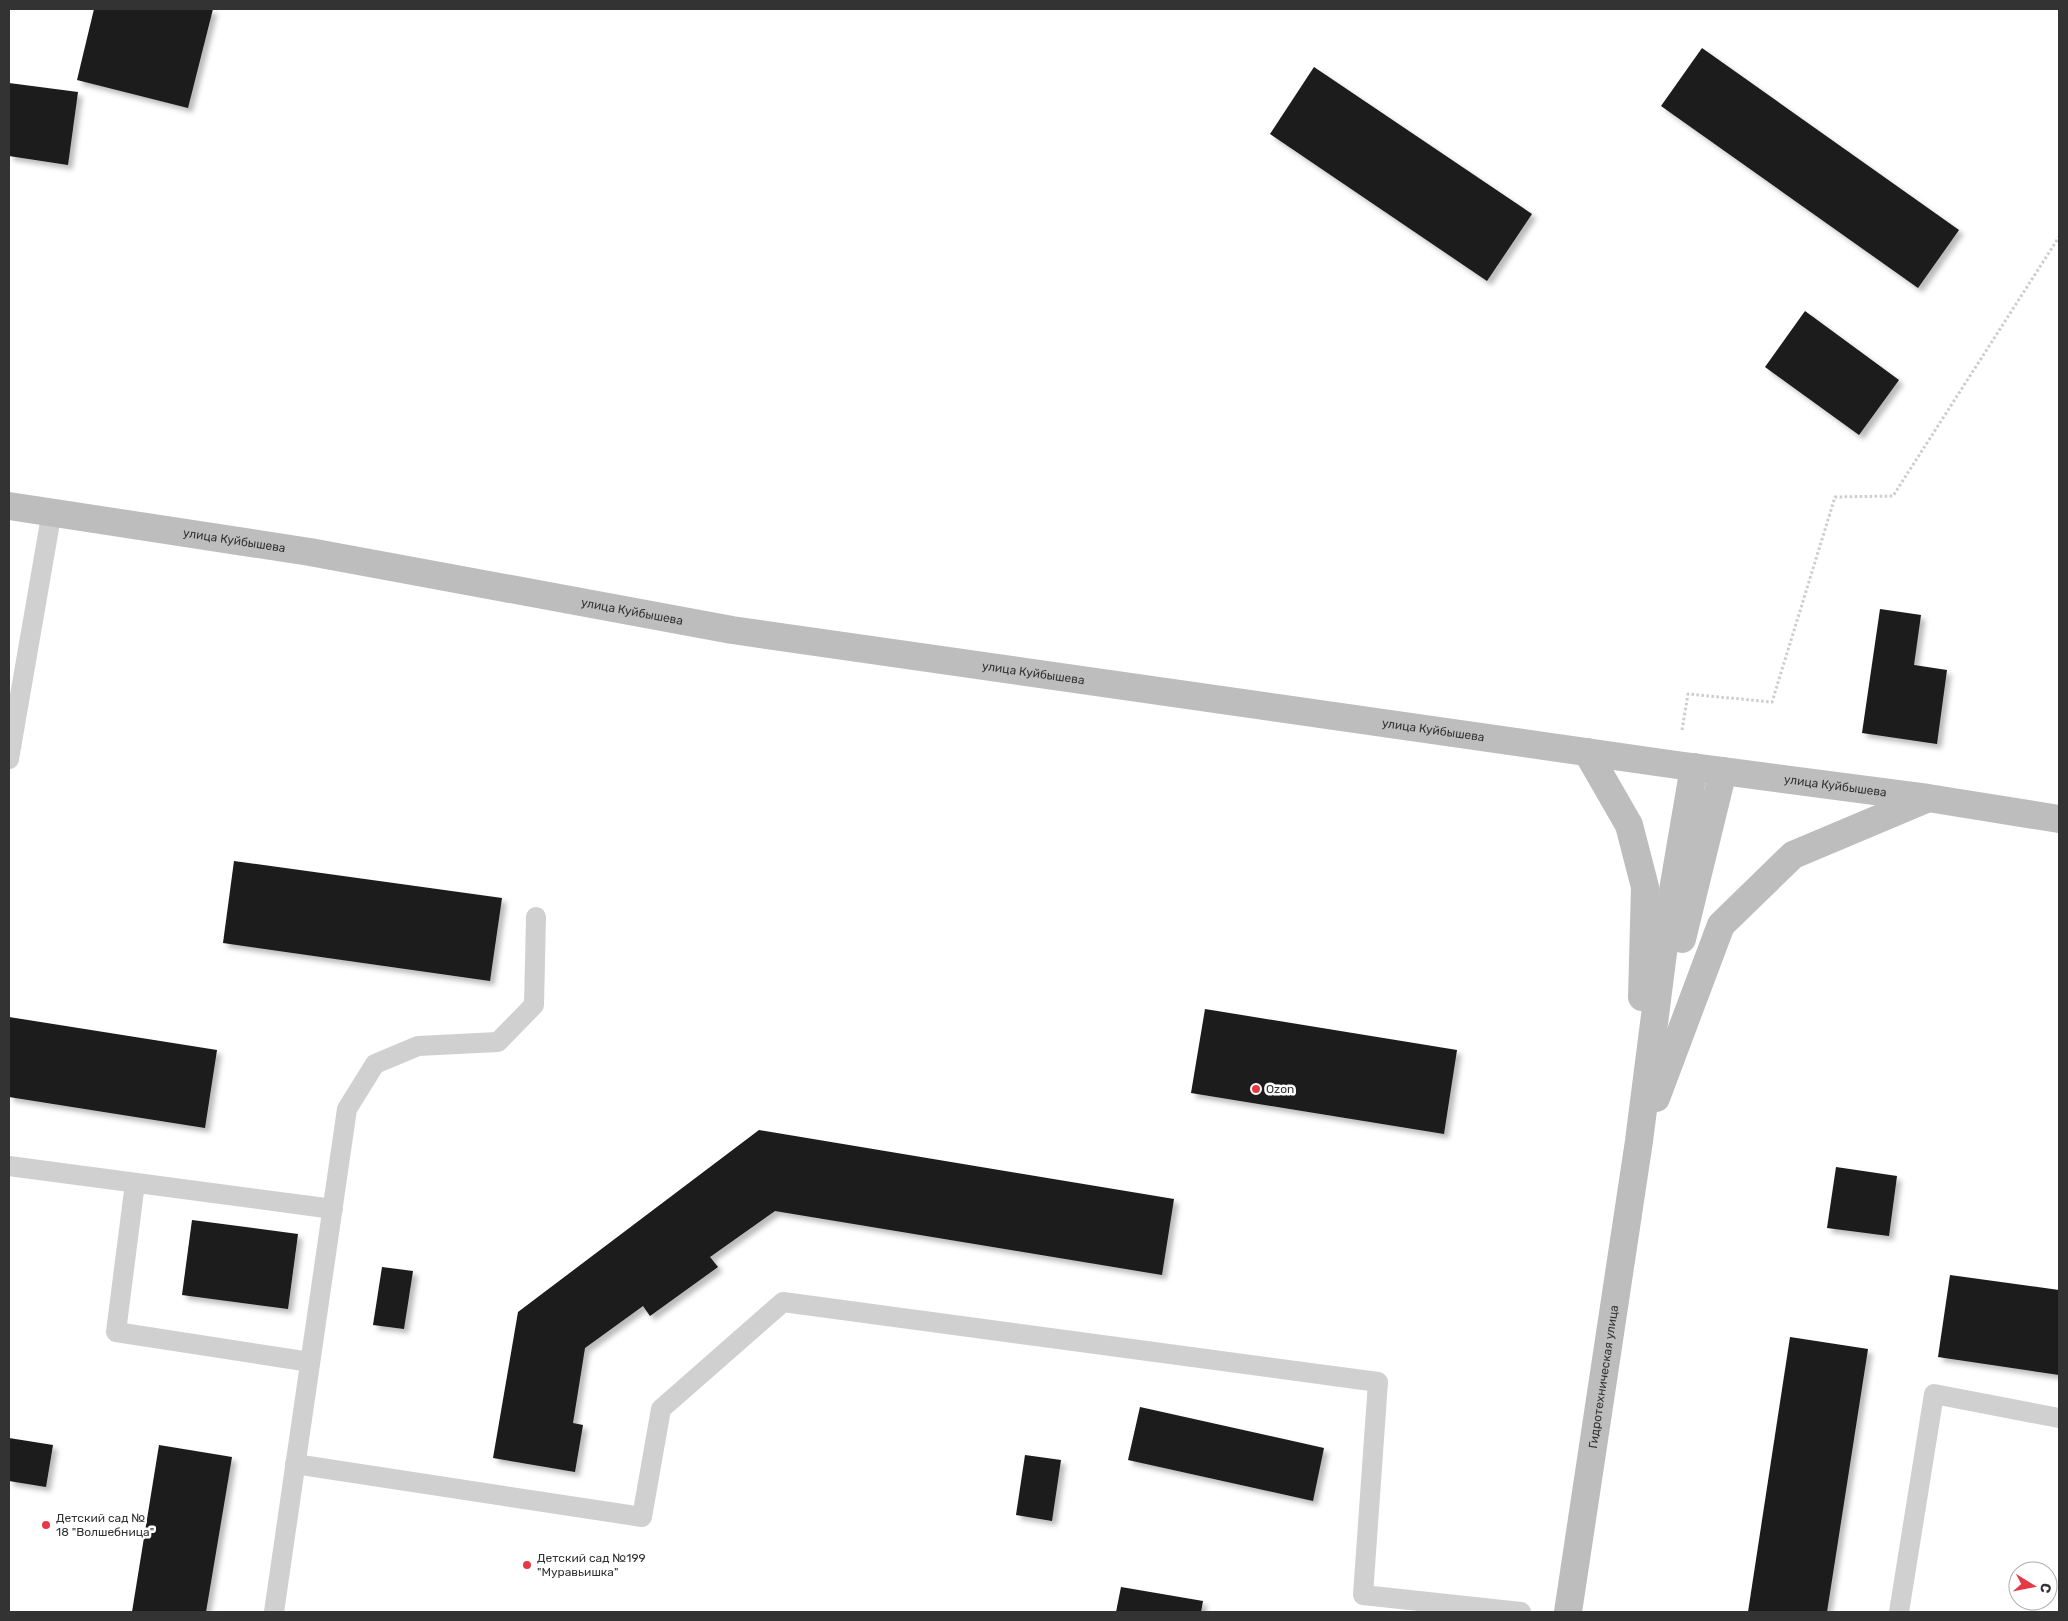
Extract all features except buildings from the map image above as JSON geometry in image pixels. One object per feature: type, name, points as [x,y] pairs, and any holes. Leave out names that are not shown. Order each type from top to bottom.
[{"type":"main road","name":"улица Куйбышева","points":[[9,506],[310,552],[732,630],[1685,766],[1928,798],[2059,819]]},
{"type":"main road","points":[[1587,752],[1629,825],[1645,887],[1639,1142]]},
{"type":"main road","points":[[1639,1142],[1666,937],[1685,766]]},
{"type":"main road","points":[[1639,1142],[1682,937],[1723,771]]},
{"type":"main road","points":[[1639,1142],[1721,925],[1793,855],[1928,798]]},
{"type":"main road","name":"Гидротехническая улица","points":[[1568,1612],[1639,1142]]},
{"type":"lane","points":[[9,759],[52,512]]},
{"type":"lane","points":[[274,1612],[347,1109],[375,1064],[418,1046],[498,1042],[534,1006],[536,917]]},
{"type":"lane","points":[[9,1166],[333,1210]]},
{"type":"lane","points":[[135,1183],[116,1332],[310,1362]]},
{"type":"lane","points":[[295,1464],[642,1517],[661,1409],[783,1302],[1378,1382],[1362,1595],[1426,1608],[1521,1612]]},
{"type":"lane","points":[[1899,1612],[1934,1394],[2059,1418]]},
{"type":"path","points":[[1685,766],[1688,694],[1772,702],[1835,497],[1893,496],[2059,236]]},
{"type":"place","name":"Ozon","points":[[1256,1089]]},
{"type":"place","name":"Детский сад № 18 \"Волшебница\"","points":[[46,1525]]},
{"type":"place","name":"Детский сад №199 \"Муравьишка\"","points":[[527,1565]]}]
